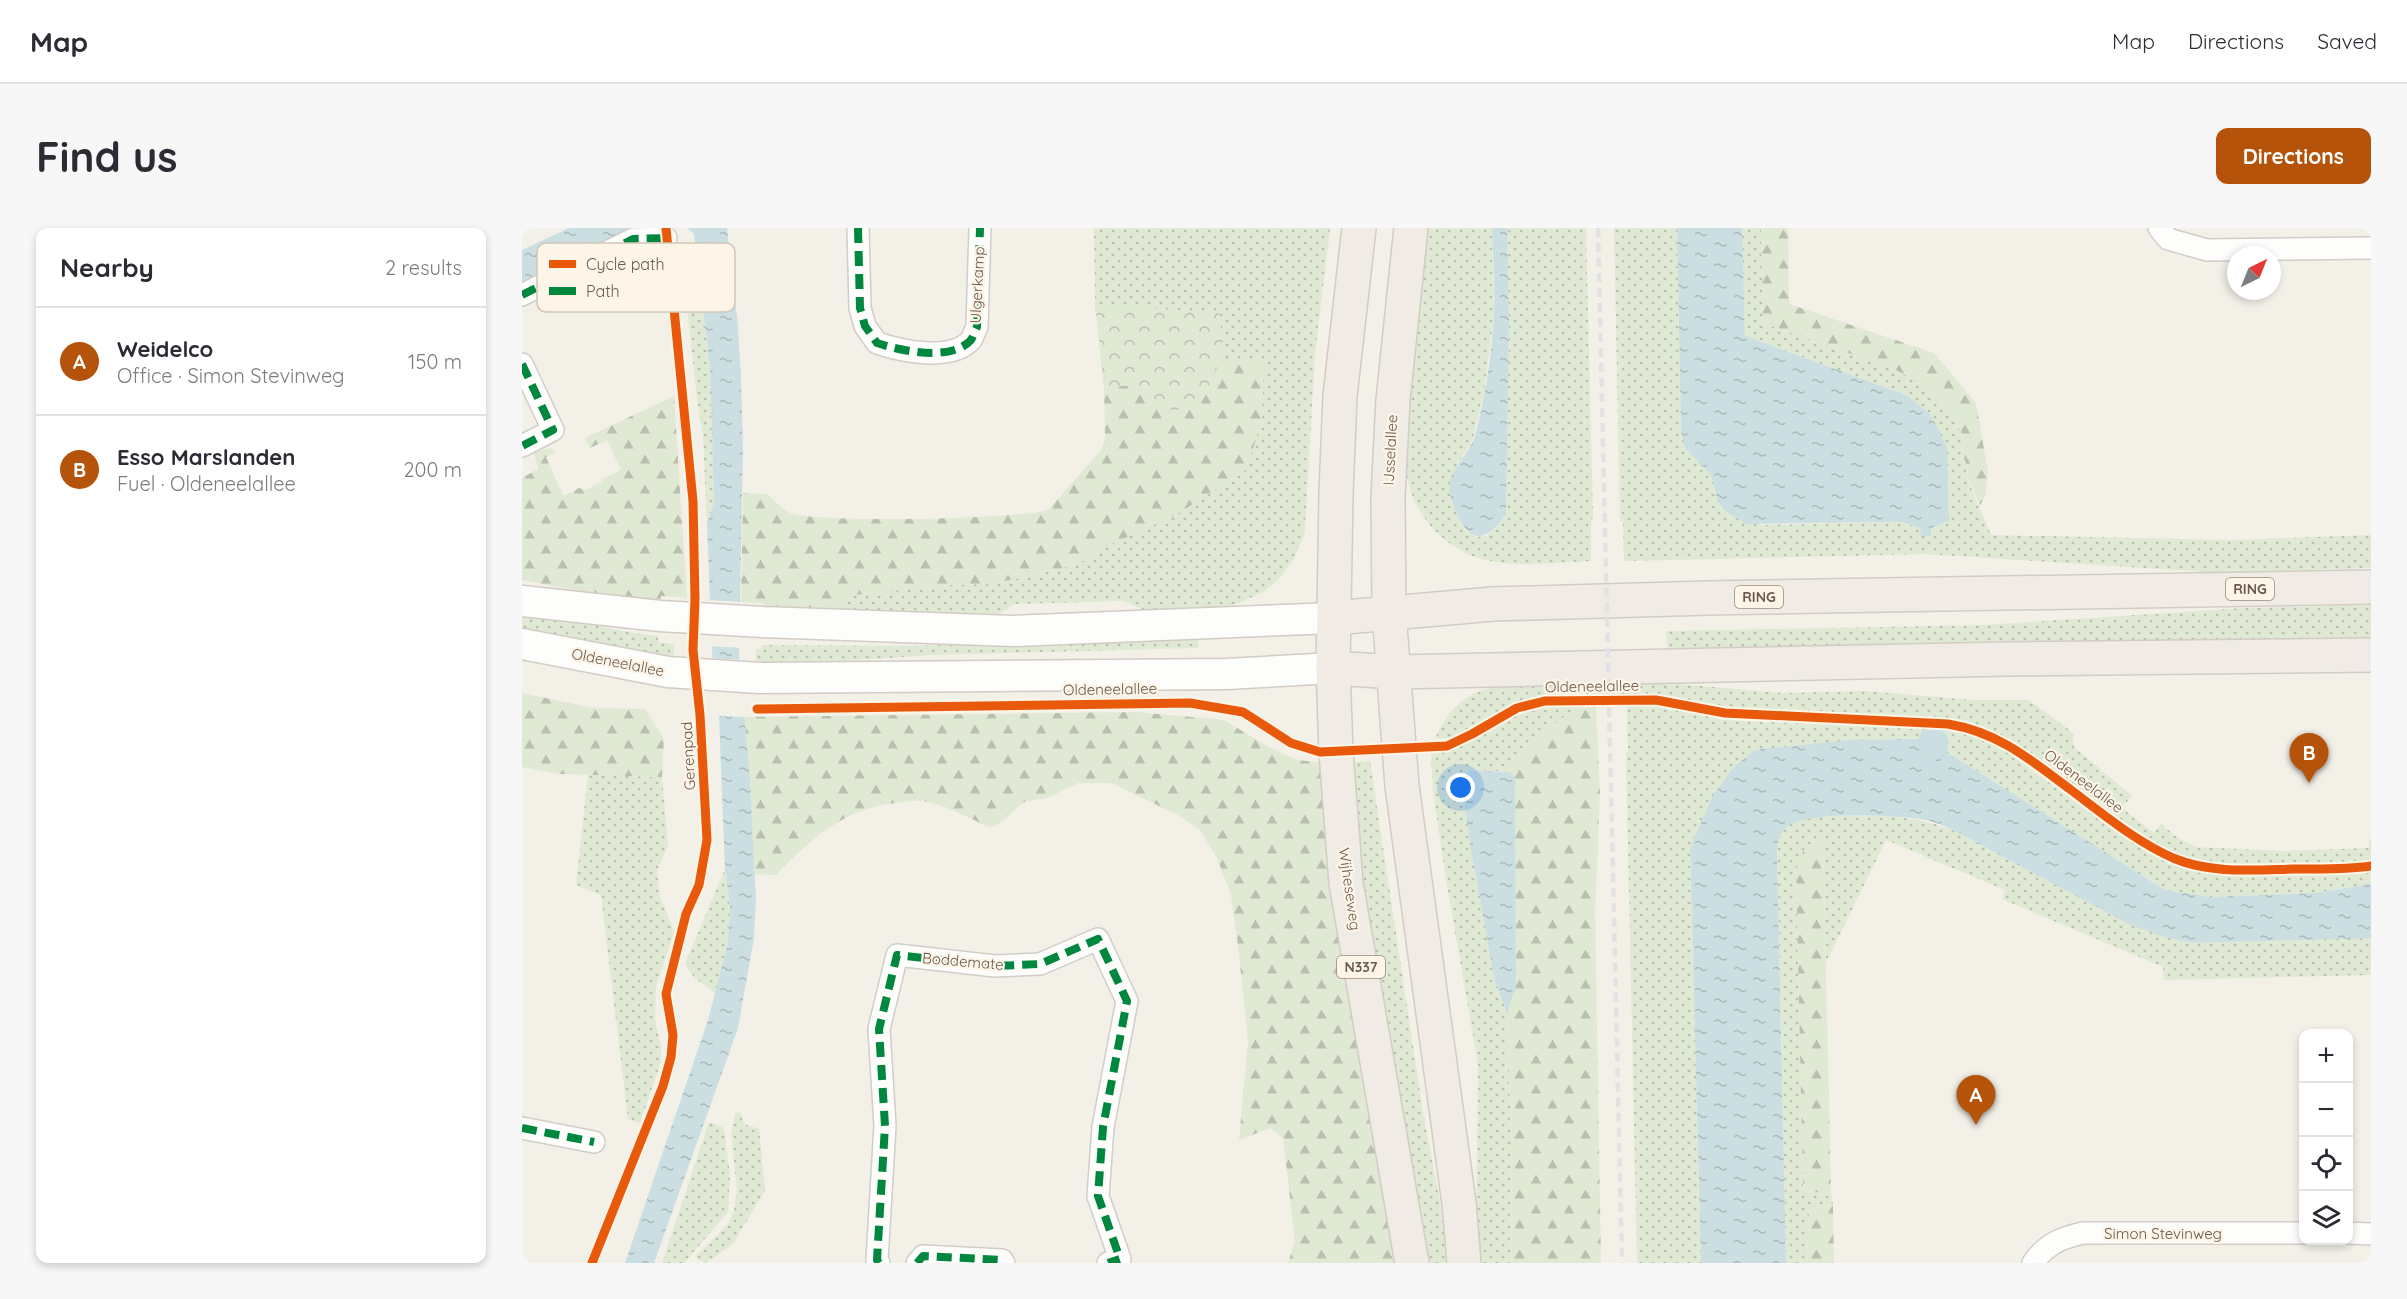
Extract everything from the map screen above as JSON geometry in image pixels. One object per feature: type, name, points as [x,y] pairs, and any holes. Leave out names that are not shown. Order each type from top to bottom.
[{"type":"main road","points":[[1334,618],[1340,396],[1359,228]]},
{"type":"main road","name":"IJsselallee","points":[[1395,672],[1389,612],[1388,497],[1393,400],[1412,228]]},
{"type":"main road","name":"RING","points":[[1389,612],[1493,604],[1709,598],[2371,587]]},
{"type":"main road","points":[[522,601],[660,615],[763,622],[1013,631],[1334,618],[1389,612]]},
{"type":"main road","name":"Wijheseweg","points":[[1334,618],[1333,668],[1346,883],[1412,1263]]},
{"type":"main road","name":"Oldeneelallee","points":[[522,644],[668,672],[759,678],[1227,674],[1333,668],[1395,672],[2007,659],[2371,655]]},
{"type":"main road","points":[[1395,672],[1402,786],[1457,1191],[1464,1263]]},
{"type":"street","name":"Ulgerkamp","points":[[858,228],[860,308],[865,326],[877,343],[923,353],[954,350],[971,340],[977,327],[980,228]]},
{"type":"street","points":[[2159,228],[2168,239],[2207,250],[2371,248]]},
{"type":"street","points":[[625,243],[633,239],[666,238]]},
{"type":"street","points":[[522,295],[537,287]]},
{"type":"street","points":[[522,364],[553,430],[522,446]]},
{"type":"street","name":"Boddemate","points":[[879,1263],[877,1260],[885,1126],[879,1029],[897,955],[995,966],[1040,964],[1098,939],[1126,1001],[1102,1133],[1098,1196],[1120,1259],[1108,1263]]},
{"type":"street","points":[[522,1128],[594,1142]]},
{"type":"street","name":"Simon Stevinweg","points":[[2033,1263],[2048,1245],[2060,1238],[2083,1233],[2299,1233]]},
{"type":"street","points":[[2353,1233],[2371,1234]]},
{"type":"street","points":[[917,1263],[922,1256],[1002,1260],[1004,1263]]},
{"type":"green space","points":[[1094,228],[1330,228],[1315,354],[1304,535],[1294,559],[1279,579],[1262,593],[1223,609],[1148,612],[1124,601],[1015,604],[998,615],[828,617],[855,595],[945,585],[992,584],[1060,569],[1086,560],[1105,547],[1137,531],[1139,385],[1104,387],[1095,304]]},
{"type":"green space","points":[[1426,228],[1492,228],[1494,315],[1484,393],[1472,442],[1458,463],[1451,501],[1465,530],[1476,537],[1487,536],[1506,514],[1509,323],[1507,228],[1586,228],[1593,518],[1591,521],[1591,561],[1512,564],[1486,560],[1462,551],[1440,536],[1416,504],[1407,476],[1405,424]]},
{"type":"green space","points":[[1614,228],[1677,228],[1681,431],[1694,458],[1704,465],[1711,475],[1717,498],[1761,525],[1901,522],[1920,527],[1936,526],[1949,521],[1948,480],[1906,395],[1745,336],[1742,228],[1761,228],[1763,323],[1894,369],[1925,386],[1949,409],[1962,435],[1967,478],[1991,535],[2233,540],[2371,535],[2371,568],[2221,573],[1926,554],[1624,561],[1623,521],[1620,521]]},
{"type":"green space","points":[[1761,228],[1788,228],[1789,304],[1934,353],[1976,403],[1988,472],[1985,497],[1980,505],[1967,477],[1962,434],[1949,409],[1925,386],[1894,369],[1763,323]]},
{"type":"green space","points":[[1095,304],[1219,313],[1225,358],[1211,376],[1209,387],[1193,404],[1176,411],[1157,406],[1139,385],[1104,387]]},
{"type":"green space","points":[[688,312],[703,312],[710,368],[714,503],[707,524],[703,436]]},
{"type":"green space","points":[[1225,358],[1264,363],[1262,420],[1246,470],[1176,515],[1105,547],[1086,560],[1060,569],[992,584],[945,585],[855,595],[828,617],[763,607],[764,603],[741,602],[743,493],[767,494],[788,512],[804,516],[834,518],[960,518],[1048,510],[1102,449],[1105,436],[1104,387],[1140,385],[1144,390],[1210,376]]},
{"type":"green space","points":[[674,396],[687,598],[661,596],[661,600],[674,602],[614,598],[522,580],[522,478],[538,469],[534,452],[551,448],[556,453],[546,457],[563,495],[579,488],[586,490],[621,470],[607,440],[590,448],[585,438]]},
{"type":"green space","points":[[2371,605],[2371,637],[2328,640],[1668,652],[1666,631],[1983,625],[2244,608]]},
{"type":"green space","points":[[522,611],[658,636],[658,642],[674,644],[674,655],[669,655],[669,661],[522,639]]},
{"type":"green space","points":[[1198,639],[1199,648],[932,655],[759,667],[760,661],[756,661],[756,649],[761,649],[761,645],[905,646]]},
{"type":"green space","points":[[1655,682],[1783,693],[1867,691],[1973,700],[2029,700],[2072,732],[2074,747],[2132,796],[2122,808],[2154,833],[2161,824],[2178,838],[2196,847],[2284,851],[2369,848],[2369,839],[2371,839],[2371,859],[2335,863],[2237,864],[2191,858],[2163,847],[2135,831],[2071,782],[2013,742],[1982,727],[1948,718],[1726,707],[1656,694],[1544,695],[1515,702],[1451,738],[1435,739],[1445,719],[1459,704],[1476,693],[1497,686]]},
{"type":"green space","points":[[522,693],[593,708],[645,709],[664,739],[662,777],[559,774],[522,767]]},
{"type":"green space","points":[[1596,706],[1600,793],[1595,912],[1601,1263],[1510,1263],[1511,1137],[1507,1013],[1516,988],[1515,777],[1509,772],[1498,771],[1576,707]]},
{"type":"green space","points":[[1627,706],[1667,707],[1724,720],[1947,730],[1963,733],[2007,752],[2127,839],[2170,864],[2208,874],[2251,876],[2343,875],[2371,872],[2371,884],[2314,893],[2210,897],[2165,890],[1955,757],[1920,739],[1712,797],[1690,848],[1701,1263],[1637,1263],[1626,753],[1628,751]]},
{"type":"green space","points":[[1545,707],[1576,707],[1498,771],[1469,770],[1495,982],[1507,1013],[1511,1137],[1510,1263],[1476,1263],[1478,1065],[1446,879],[1433,792],[1431,754],[1461,746],[1515,717]]},
{"type":"green space","points":[[1137,712],[1224,720],[1269,747],[1297,760],[1326,763],[1403,1263],[1288,1263],[1295,1241],[1283,1138],[1270,1128],[1239,1140],[1248,1042],[1231,895],[1217,858],[1200,830],[1178,815],[1111,783],[1078,783],[1047,798],[1024,802],[996,826],[988,827],[940,805],[923,801],[896,803],[860,811],[829,828],[815,838],[776,875],[755,874],[745,717]]},
{"type":"green space","points":[[1370,761],[1423,1112],[1448,1244],[1448,1263],[1424,1263],[1360,898],[1351,762]]},
{"type":"green space","points":[[588,775],[662,777],[668,845],[657,871],[660,896],[674,932],[656,987],[655,1020],[661,1046],[661,1062],[640,1123],[628,1119],[601,895],[576,885]]},
{"type":"green space","points":[[1830,816],[1876,816],[1916,820],[1955,831],[2130,925],[2259,940],[2371,938],[2371,975],[2164,980],[2163,967],[2002,899],[2005,890],[1886,840],[1826,963],[1823,839],[1796,870],[1803,1186],[1807,1193],[1831,1191],[1833,1206],[1814,1208],[1809,1212],[1807,1263],[1786,1263],[1777,842],[1787,826],[1805,819]]},
{"type":"green space","points":[[1823,839],[1831,1191],[1807,1193],[1803,1186],[1796,870],[1804,849]]},
{"type":"green space","points":[[725,869],[730,906],[728,943],[716,994],[694,977],[685,964]]},
{"type":"green space","points":[[740,1111],[744,1124],[759,1129],[765,1190],[733,1244],[706,1263],[695,1257],[728,1224],[734,1210],[737,1189],[731,1134],[735,1114]]},
{"type":"green space","points":[[709,1122],[724,1128],[730,1175],[728,1212],[684,1263],[662,1263]]},
{"type":"green space","points":[[1833,1206],[1834,1263],[1807,1263],[1809,1212],[1814,1208]]},
{"type":"water","points":[[569,228],[644,228],[611,243],[537,243],[537,277],[522,284],[522,250]]},
{"type":"water","points":[[687,228],[727,228],[729,243],[695,243],[694,234]]},
{"type":"water","points":[[1492,228],[1507,228],[1509,323],[1506,514],[1488,534],[1476,536],[1470,533],[1458,516],[1449,490],[1451,477],[1475,436],[1487,381],[1494,315]]},
{"type":"water","points":[[1677,228],[1742,228],[1745,336],[1906,395],[1929,413],[1947,448],[1949,521],[1931,528],[1931,536],[1921,536],[1920,528],[1901,522],[1746,524],[1723,509],[1717,498],[1711,475],[1685,448],[1681,431]]},
{"type":"water","points":[[735,299],[743,448],[739,653],[750,781],[756,899],[754,938],[738,1028],[654,1263],[625,1263],[708,1020],[728,943],[730,906],[725,869],[719,716],[712,652],[707,524],[714,503],[710,368],[703,312],[735,312]]},
{"type":"water","points":[[1920,739],[1955,757],[2165,890],[2210,897],[2314,893],[2371,884],[2371,938],[2193,943],[2165,937],[2130,925],[1955,831],[1932,822],[1900,817],[1835,816],[1799,821],[1788,826],[1780,836],[1777,850],[1786,1263],[1701,1263],[1690,848],[1712,797],[1732,769],[1754,750],[1849,740]]},
{"type":"water","points":[[1469,770],[1509,772],[1515,776],[1516,988],[1507,1013],[1495,982],[1471,850],[1461,779]]},
{"type":"pier","points":[[709,600],[744,602],[743,648],[709,646]]},
{"type":"pier","points":[[710,658],[743,660],[748,717],[716,716]]},
{"type":"railway","points":[[1598,228],[1622,1263]]},
{"type":"marked path","points":[[858,228],[860,308],[865,326],[877,343],[926,353],[939,353],[962,347],[971,340],[977,327],[980,228]]},
{"type":"marked path","points":[[625,243],[633,239],[666,238]]},
{"type":"marked path","points":[[522,295],[537,287]]},
{"type":"marked path","points":[[522,364],[553,430],[522,446]]},
{"type":"marked path","points":[[879,1263],[877,1260],[885,1126],[879,1029],[897,955],[995,966],[1040,964],[1098,939],[1127,1001],[1103,1127],[1098,1196],[1120,1259],[1108,1263]]},
{"type":"marked path","points":[[522,1128],[594,1142]]},
{"type":"marked path","points":[[917,1263],[923,1256],[1002,1260],[1004,1263]]},
{"type":"cycle path","name":"Gerenpad","points":[[666,228],[667,243]]},
{"type":"cycle path","name":"Gerenpad","points":[[592,1263],[663,1086],[671,1057],[673,1035],[666,994],[686,914],[699,885],[707,840],[700,715],[693,650],[695,599],[693,501],[674,312]]},
{"type":"cycle path","points":[[757,709],[1190,703],[1243,712],[1291,743],[1320,752],[1447,746],[1517,708],[1545,701],[1656,700],[1725,713],[1948,724],[1983,733],[1998,740],[2042,768],[2132,835],[2159,851],[2187,863],[2217,869],[2248,870],[2342,869],[2371,866]]},
{"type":"place","name":"Esso Marslanden","points":[[2309,783]]},
{"type":"place","name":"Weidelco","points":[[1976,1125]]}]
